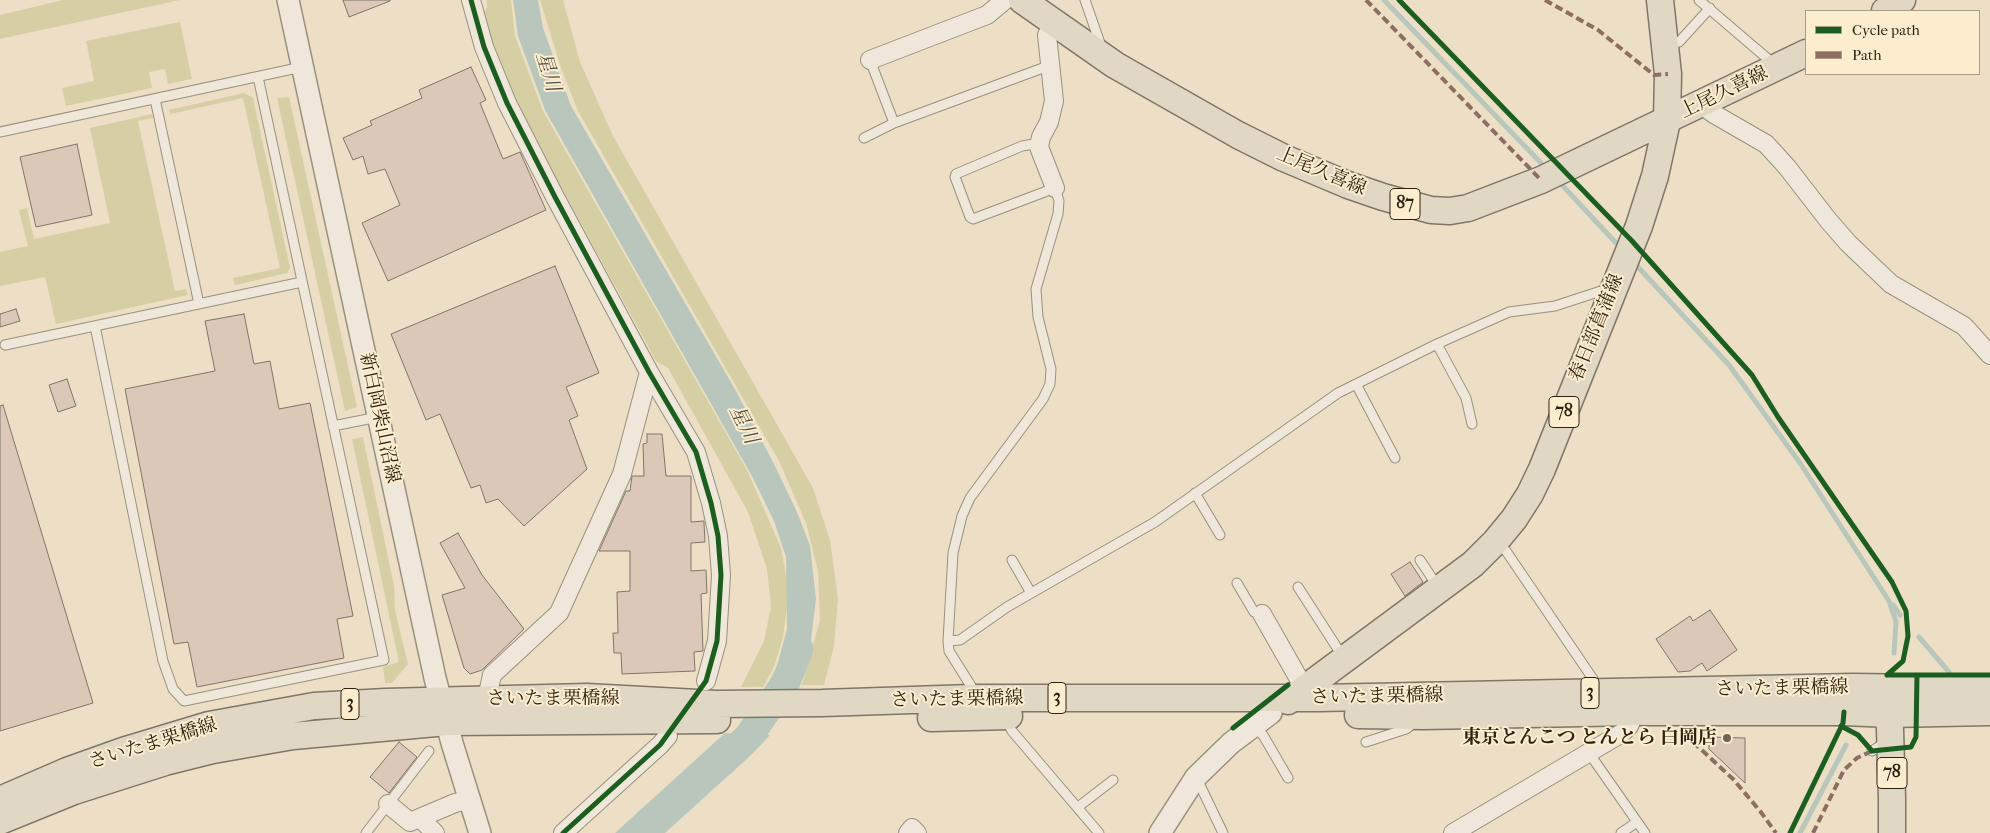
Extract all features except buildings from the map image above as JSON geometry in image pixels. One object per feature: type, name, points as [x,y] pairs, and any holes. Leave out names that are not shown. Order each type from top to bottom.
[{"type":"main road","name":"上尾久喜線","points":[[1022,0],[1096,52],[1188,107],[1284,158],[1374,194],[1430,210],[1450,211],[1468,208],[1541,180],[1805,53]]},
{"type":"main road","name":"春日部菖蒲線","points":[[1262,720],[1473,564],[1496,542],[1514,519],[1542,469],[1638,226],[1655,176],[1667,121],[1668,74],[1660,0]]},
{"type":"main road","points":[[1887,10],[1902,0]]},
{"type":"main road","name":"さいたま栗橋線","points":[[816,712],[971,698],[1300,692],[1598,693],[1853,687],[1990,689]]},
{"type":"main road","name":"78","points":[[1888,688],[1890,714],[1881,745],[1892,833]]},
{"type":"main road","name":"さいたま栗橋線","points":[[0,821],[74,791],[165,762],[213,750],[443,711],[487,698],[587,697],[708,701],[816,712],[1262,720],[1635,712],[1844,712],[1890,714],[1990,712]]},
{"type":"main road","name":"さいたま栗橋線","points":[[0,800],[67,771],[123,751],[209,725],[314,706],[443,711],[708,701]]},
{"type":"street","name":"新白岡柴山沼線","points":[[288,0],[443,711],[480,833]]},
{"type":"street","points":[[471,0],[484,47],[507,103],[649,372],[696,452],[711,503],[718,536],[721,575],[717,641],[708,701]]},
{"type":"street","points":[[870,60],[987,15],[1005,0]]},
{"type":"street","points":[[1054,21],[1047,35],[1054,101],[1049,122],[1041,137],[1039,147],[1055,188]]},
{"type":"street","points":[[1700,104],[1766,144],[1787,166],[1838,232],[1890,284],[1964,326],[1990,355]]},
{"type":"street","points":[[487,698],[492,675],[559,613],[622,474],[649,372]]},
{"type":"street","points":[[1262,614],[1300,679],[1300,692]]},
{"type":"street","points":[[1453,833],[1622,733],[1629,726],[1635,712]]},
{"type":"street","points":[[1160,833],[1196,777],[1226,748],[1262,720]]},
{"type":"street","points":[[563,833],[668,736]]},
{"type":"street","points":[[388,804],[410,822],[455,803],[469,800]]},
{"type":"street","points":[[420,818],[435,833]]},
{"type":"street","points":[[908,833],[912,828],[917,833]]},
{"type":"lane","points":[[1085,0],[1100,43],[1096,52]]},
{"type":"lane","points":[[1699,0],[1777,67]]},
{"type":"lane","points":[[1666,45],[1678,42],[1710,8]]},
{"type":"lane","points":[[870,60],[894,123]]},
{"type":"lane","points":[[864,138],[894,123],[1050,64]]},
{"type":"lane","points":[[0,132],[302,67]]},
{"type":"lane","points":[[95,326],[163,661],[173,689],[184,701],[384,660],[258,77]]},
{"type":"lane","points":[[155,99],[199,304]]},
{"type":"lane","points":[[971,698],[971,686],[949,651],[953,553],[962,516],[970,498],[1043,399],[1050,384],[1051,369],[1037,310],[1036,289],[1058,214],[1059,201],[1055,188],[973,220],[970,217],[955,177],[956,174],[1022,146],[1040,143]]},
{"type":"lane","points":[[5,346],[302,282]]},
{"type":"lane","points":[[948,641],[960,640],[1007,607],[1155,522],[1338,393],[1437,344],[1509,312],[1555,306],[1604,290],[1611,292]]},
{"type":"lane","points":[[1437,344],[1466,398],[1472,424]]},
{"type":"lane","points":[[1356,384],[1395,458]]},
{"type":"lane","points":[[333,426],[379,418]]},
{"type":"lane","points":[[1195,493],[1220,535]]},
{"type":"lane","points":[[1496,542],[1506,550],[1588,671],[1598,693]]},
{"type":"lane","points":[[1012,560],[1031,593]]},
{"type":"lane","points":[[1420,560],[1439,588]]},
{"type":"lane","points":[[1237,583],[1254,612],[1262,614]]},
{"type":"lane","points":[[1298,587],[1345,660]]},
{"type":"lane","points":[[1005,716],[1012,731],[1098,833]]},
{"type":"lane","points":[[1366,742],[1406,729],[1423,716]]},
{"type":"lane","points":[[1262,720],[1264,734],[1288,778]]},
{"type":"lane","points":[[366,833],[429,752]]},
{"type":"lane","points":[[1589,753],[1645,833]]},
{"type":"lane","points":[[1196,777],[1223,833]]},
{"type":"lane","points":[[1078,807],[1113,780]]},
{"type":"lane","points":[[1621,833],[1637,822]]},
{"type":"shaded area","points":[[63,0],[180,0],[0,39],[0,15]]},
{"type":"shaded area","points":[[487,0],[511,0],[515,36],[543,111],[747,470],[781,548],[789,591],[783,637],[774,667],[763,687],[741,687],[764,641],[771,606],[767,569],[748,512],[668,368],[656,361],[525,121],[501,71],[483,17],[487,7]]},
{"type":"shaded area","points":[[540,0],[563,0],[580,62],[613,136],[813,488],[830,540],[838,599],[834,646],[824,685],[802,685],[820,620],[818,571],[806,523],[779,461],[578,111],[561,68]]},
{"type":"shaded area","points":[[180,22],[192,79],[168,84],[165,69],[149,72],[152,88],[66,106],[62,88],[94,81],[86,41]]},
{"type":"shaded area","points":[[244,93],[253,98],[290,268],[287,273],[235,285],[233,278],[280,268],[243,98],[170,114],[169,110]]},
{"type":"shaded area","points":[[289,97],[357,407],[345,411],[277,98]]},
{"type":"shaded area","points":[[152,114],[153,118],[138,121],[175,291],[186,289],[188,295],[56,324],[45,277],[0,286],[0,252],[28,246],[19,210],[27,208],[34,239],[110,223],[90,128]]},
{"type":"shaded area","points":[[363,437],[394,586],[395,610],[408,664],[392,683],[385,683],[383,667],[399,662],[352,439]]},
{"type":"water","points":[[513,0],[538,0],[543,28],[571,106],[736,391],[797,512],[810,546],[816,599],[811,640],[797,685],[767,686],[777,666],[787,629],[786,557],[774,521],[753,478],[545,110],[518,36]]},
{"type":"water","points":[[725,733],[770,735],[751,755],[665,833],[615,833]]},
{"type":"waterway","points":[[1384,0],[1541,163]]},
{"type":"waterway","points":[[1562,185],[1616,243]]},
{"type":"waterway","points":[[1638,267],[1729,365],[1800,463],[1889,601],[1896,622],[1894,653]]},
{"type":"waterway","points":[[1893,605],[1900,615]]},
{"type":"waterway","points":[[1919,637],[1949,672]]},
{"type":"waterway","name":"星川","points":[[722,762],[749,736],[786,682],[799,649]]},
{"type":"waterway","points":[[1800,833],[1846,745]]},
{"type":"marked path","points":[[1366,0],[1541,180]]},
{"type":"marked path","points":[[1545,0],[1598,30],[1654,75],[1668,74]]},
{"type":"marked path","points":[[1693,742],[1733,779],[1776,833]]},
{"type":"marked path","points":[[1813,833],[1844,770],[1857,758],[1872,751]]},
{"type":"cycle path","points":[[471,0],[484,47],[507,103],[649,372],[696,452],[711,503],[718,536],[721,575],[717,641],[706,681],[660,745],[563,833]]},
{"type":"cycle path","points":[[1399,0],[1632,241],[1752,375],[1778,417],[1892,582],[1906,611],[1908,636],[1903,661],[1887,675]]},
{"type":"cycle path","points":[[1887,675],[1990,675]]},
{"type":"cycle path","points":[[1841,726],[1858,735],[1872,751],[1911,747],[1916,737],[1917,675]]},
{"type":"cycle path","points":[[1233,728],[1288,685]]},
{"type":"cycle path","points":[[1790,833],[1843,723],[1844,712]]},
{"type":"place","name":"東京とんこつ とんとら 白岡店","points":[[1727,738]]}]
